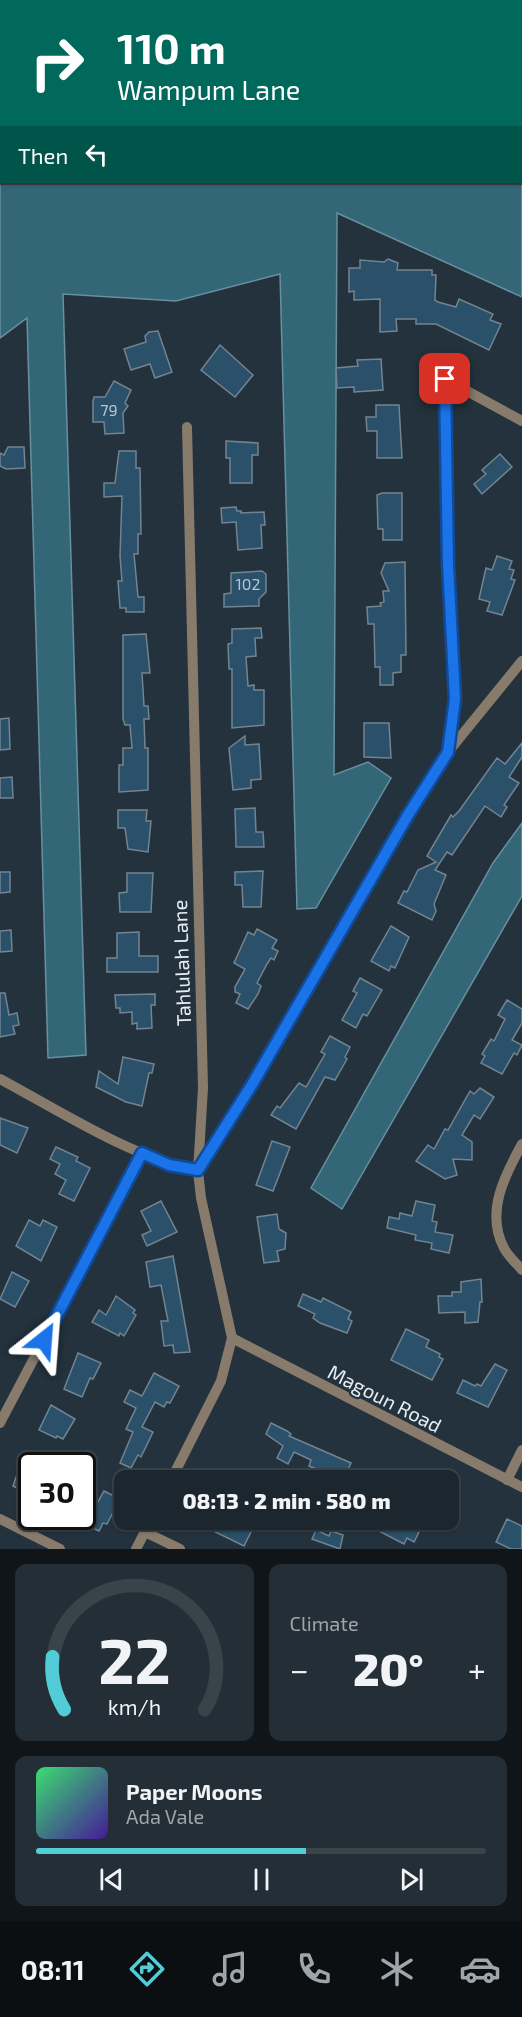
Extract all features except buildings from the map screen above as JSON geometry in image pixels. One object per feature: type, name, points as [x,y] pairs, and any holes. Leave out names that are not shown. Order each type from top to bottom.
[{"type":"street","points":[[448,752],[455,699],[448,576],[445,379],[522,421]]},
{"type":"street","name":"Tahlulah Lane","points":[[176,1470],[221,1381],[232,1338],[201,1198],[198,1170],[203,1088],[187,427]]},
{"type":"street","points":[[0,1079],[142,1153],[169,1165],[198,1170],[253,1083],[408,815],[448,752],[522,661]]},
{"type":"street","points":[[522,1144],[497,1196],[497,1224],[504,1247],[522,1270]]},
{"type":"street","points":[[0,1423],[142,1153]]},
{"type":"street","name":"Magoun Road","points":[[232,1338],[522,1488]]},
{"type":"street","points":[[507,1480],[522,1450]]},
{"type":"street","points":[[0,1519],[60,1549]]},
{"type":"street","points":[[136,1549],[145,1532],[180,1549]]},
{"type":"water","points":[[0,183],[522,183],[522,297],[337,213],[334,775],[368,762],[391,778],[316,908],[297,909],[280,274],[176,301],[63,294],[86,1055],[48,1058],[27,318],[0,338]]},
{"type":"water","points":[[522,823],[522,896],[342,1209],[311,1188],[493,863]]},
{"type":"route","points":[[44,1340],[142,1153],[169,1165],[198,1170],[253,1083],[408,815],[448,752],[455,699],[451,657],[448,564],[445,379]]}]
